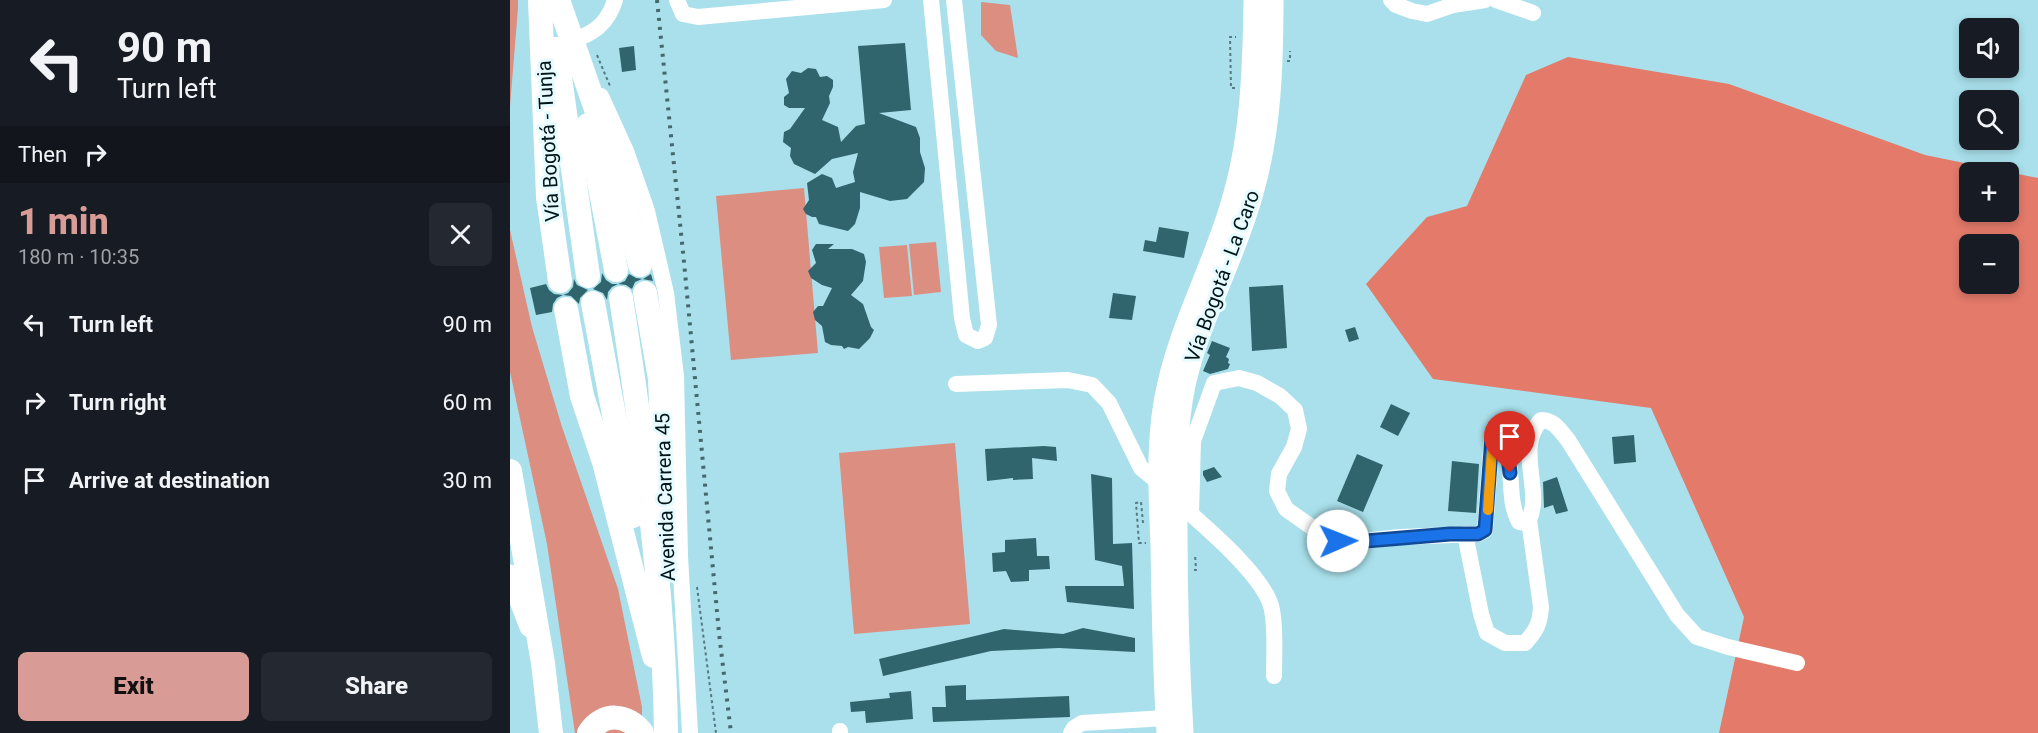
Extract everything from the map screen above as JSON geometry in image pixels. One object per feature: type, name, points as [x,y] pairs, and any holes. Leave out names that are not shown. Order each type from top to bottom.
[{"type":"highway","name":"Vía Bogotá - Tunja","points":[[540,0],[549,196],[560,281]]},
{"type":"highway","name":"Vía Bogotá - Tunja","points":[[549,0],[588,276]]},
{"type":"highway","name":"Vía Bogotá - Tunja","points":[[558,0],[603,129],[640,265]]},
{"type":"highway","name":"Vía Bogotá - Tunja","points":[[571,40],[616,270]]},
{"type":"highway","name":"Avenida Carrera 45","points":[[645,293],[660,379],[670,621],[666,733]]},
{"type":"highway","name":"Avenida Carrera 45","points":[[621,298],[634,384],[662,622],[666,702]]},
{"type":"highway","name":"Avenida Carrera 45","points":[[593,303],[666,702]]},
{"type":"highway","name":"Avenida Carrera 45","points":[[566,309],[582,396],[604,462],[666,702]]},
{"type":"highway","points":[[510,471],[543,663],[551,733]]},
{"type":"highway","points":[[589,733],[594,725],[613,717],[624,718],[633,723],[642,733]]},
{"type":"main road","name":"Vía Bogotá - La Caro","points":[[1166,725],[1158,482],[1161,420],[1167,384],[1186,324],[1231,206],[1240,166],[1252,91],[1254,0]]},
{"type":"main road","name":"Vía Bogotá - La Caro","points":[[1184,733],[1179,650],[1184,508],[1179,426],[1191,360],[1244,221],[1261,163],[1272,84],[1273,0]]},
{"type":"main road","points":[[510,574],[543,663]]},
{"type":"street","points":[[606,0],[603,16],[589,36],[571,40],[604,100],[626,151],[647,211],[663,274],[676,376],[680,556],[689,729]]},
{"type":"street","points":[[594,30],[607,19],[615,0]]},
{"type":"street","points":[[594,30],[614,18],[624,0]]},
{"type":"street","points":[[677,0],[683,14],[698,17],[884,0]]},
{"type":"street","points":[[931,0],[962,318],[966,335],[978,341],[985,338],[989,325],[954,0]]},
{"type":"street","points":[[1390,0],[1396,5],[1427,14],[1454,5],[1485,0]]},
{"type":"street","points":[[1496,0],[1533,13]]},
{"type":"street","points":[[1274,676],[1272,609],[1266,595],[1248,568],[1184,508],[1193,441],[1214,383],[1239,378],[1257,382],[1269,388],[1295,410],[1299,429],[1294,447],[1279,474],[1277,491],[1286,509],[1320,533],[1338,541],[1478,534],[1485,530],[1492,437],[1495,426],[1500,429],[1508,457],[1515,514],[1519,522],[1524,523],[1529,520]]},
{"type":"street","points":[[956,384],[1068,380],[1092,385],[1109,403],[1141,468],[1158,482]]},
{"type":"street","points":[[1465,534],[1487,633],[1505,643],[1525,644],[1537,630],[1541,607],[1529,520],[1533,501],[1529,471],[1531,439],[1541,420],[1548,420],[1555,424],[1568,440],[1677,615],[1697,637],[1728,647],[1797,663]]},
{"type":"street","points":[[1071,733],[1082,723],[1166,725]]},
{"type":"shaded area","points":[[510,0],[518,0],[510,107]]},
{"type":"shaded area","points":[[981,2],[1010,5],[1018,58],[996,51],[981,35]]},
{"type":"shaded area","points":[[1568,57],[1729,84],[1925,155],[1959,162],[1959,222],[2019,222],[2019,174],[2038,178],[2038,733],[1719,733],[1744,617],[1651,408],[1433,379],[1366,284],[1427,217],[1467,206],[1526,75]]},
{"type":"shaded area","points":[[804,188],[818,353],[731,360],[716,196]]},
{"type":"shaded area","points":[[510,230],[532,327],[562,427],[618,589],[642,707],[642,733],[575,733],[547,544],[510,372]]},
{"type":"shaded area","points":[[936,242],[941,292],[914,295],[909,244]]},
{"type":"shaded area","points":[[907,245],[912,296],[884,298],[879,247]]},
{"type":"shaded area","points":[[955,443],[970,624],[854,634],[839,453]]},
{"type":"building","points":[[905,43],[911,110],[879,113],[916,127],[925,168],[924,182],[907,199],[890,201],[860,192],[860,208],[855,224],[848,231],[819,224],[816,217],[806,214],[803,209],[809,200],[807,183],[822,174],[832,178],[836,188],[855,182],[853,172],[858,153],[832,159],[815,174],[794,164],[790,156],[791,148],[783,142],[784,132],[790,129],[805,108],[789,108],[784,105],[784,97],[789,93],[786,79],[792,71],[801,73],[808,68],[816,69],[820,77],[827,76],[833,80],[829,96],[830,103],[822,120],[838,127],[841,142],[856,126],[865,124],[858,46]]},
{"type":"building","points":[[634,46],[636,70],[622,72],[619,48]]},
{"type":"building","points":[[1159,227],[1189,232],[1184,258],[1143,251],[1145,240],[1156,242]]},
{"type":"building","points":[[816,244],[834,244],[828,249],[852,249],[864,254],[866,262],[863,281],[851,295],[863,304],[874,330],[870,338],[859,349],[848,347],[844,349],[842,346],[825,342],[822,326],[815,320],[813,312],[818,306],[823,306],[832,288],[811,278],[808,271],[816,263],[812,250]]},
{"type":"building","points":[[602,273],[606,280],[612,284],[618,284],[608,292],[607,300],[603,293],[593,289],[601,282]]},
{"type":"building","points":[[629,274],[643,279],[651,274],[653,281],[642,279],[635,282],[632,289],[618,284],[625,281]]},
{"type":"building","points":[[574,279],[577,285],[588,290],[580,298],[579,304],[571,296],[563,295],[573,287]]},
{"type":"building","points":[[546,284],[554,294],[563,295],[553,304],[552,312],[536,315],[530,288]]},
{"type":"building","points":[[1283,285],[1287,348],[1252,351],[1249,287]]},
{"type":"building","points":[[1113,293],[1136,296],[1132,320],[1109,318]]},
{"type":"building","points":[[1355,327],[1359,339],[1349,342],[1345,330]]},
{"type":"building","points":[[1212,341],[1230,348],[1226,357],[1230,364],[1228,369],[1210,374],[1203,371],[1210,355],[1207,353]]},
{"type":"building","points":[[1391,404],[1410,413],[1398,436],[1380,427]]},
{"type":"building","points":[[1634,435],[1636,462],[1614,464],[1612,437]]},
{"type":"building","points":[[1056,447],[1057,461],[1032,458],[1033,479],[1013,480],[1013,478],[987,481],[985,449]]},
{"type":"building","points":[[1357,454],[1383,465],[1363,512],[1337,501]]},
{"type":"building","points":[[1452,461],[1479,464],[1476,513],[1448,511]]},
{"type":"building","points":[[1214,467],[1222,477],[1207,482],[1203,471]]},
{"type":"building","points":[[1091,474],[1112,478],[1113,544],[1132,543],[1134,609],[1067,602],[1065,586],[1124,586],[1122,566],[1095,560]]},
{"type":"building","points":[[1557,477],[1568,511],[1556,514],[1553,505],[1544,508],[1543,482]]},
{"type":"building","points":[[1036,538],[1037,556],[1049,556],[1050,569],[1029,570],[1029,581],[1011,582],[1006,571],[993,572],[992,553],[1005,552],[1005,540]]},
{"type":"building","points":[[1083,628],[1135,638],[1135,652],[1059,648],[991,651],[883,676],[879,659],[1004,629],[1063,634]]},
{"type":"building","points":[[966,685],[966,700],[1069,696],[1070,717],[933,722],[932,707],[946,707],[945,686]]},
{"type":"building","points":[[911,691],[913,719],[866,723],[865,711],[851,712],[850,702],[890,698],[889,693]]},
{"type":"railway","points":[[657,0],[719,633],[731,733]]},
{"type":"slow traffic","points":[[1488,510],[1492,449]]},
{"type":"route","points":[[1338,541],[1478,534],[1485,530],[1488,516],[1492,437],[1495,426],[1500,429],[1510,473]]}]
